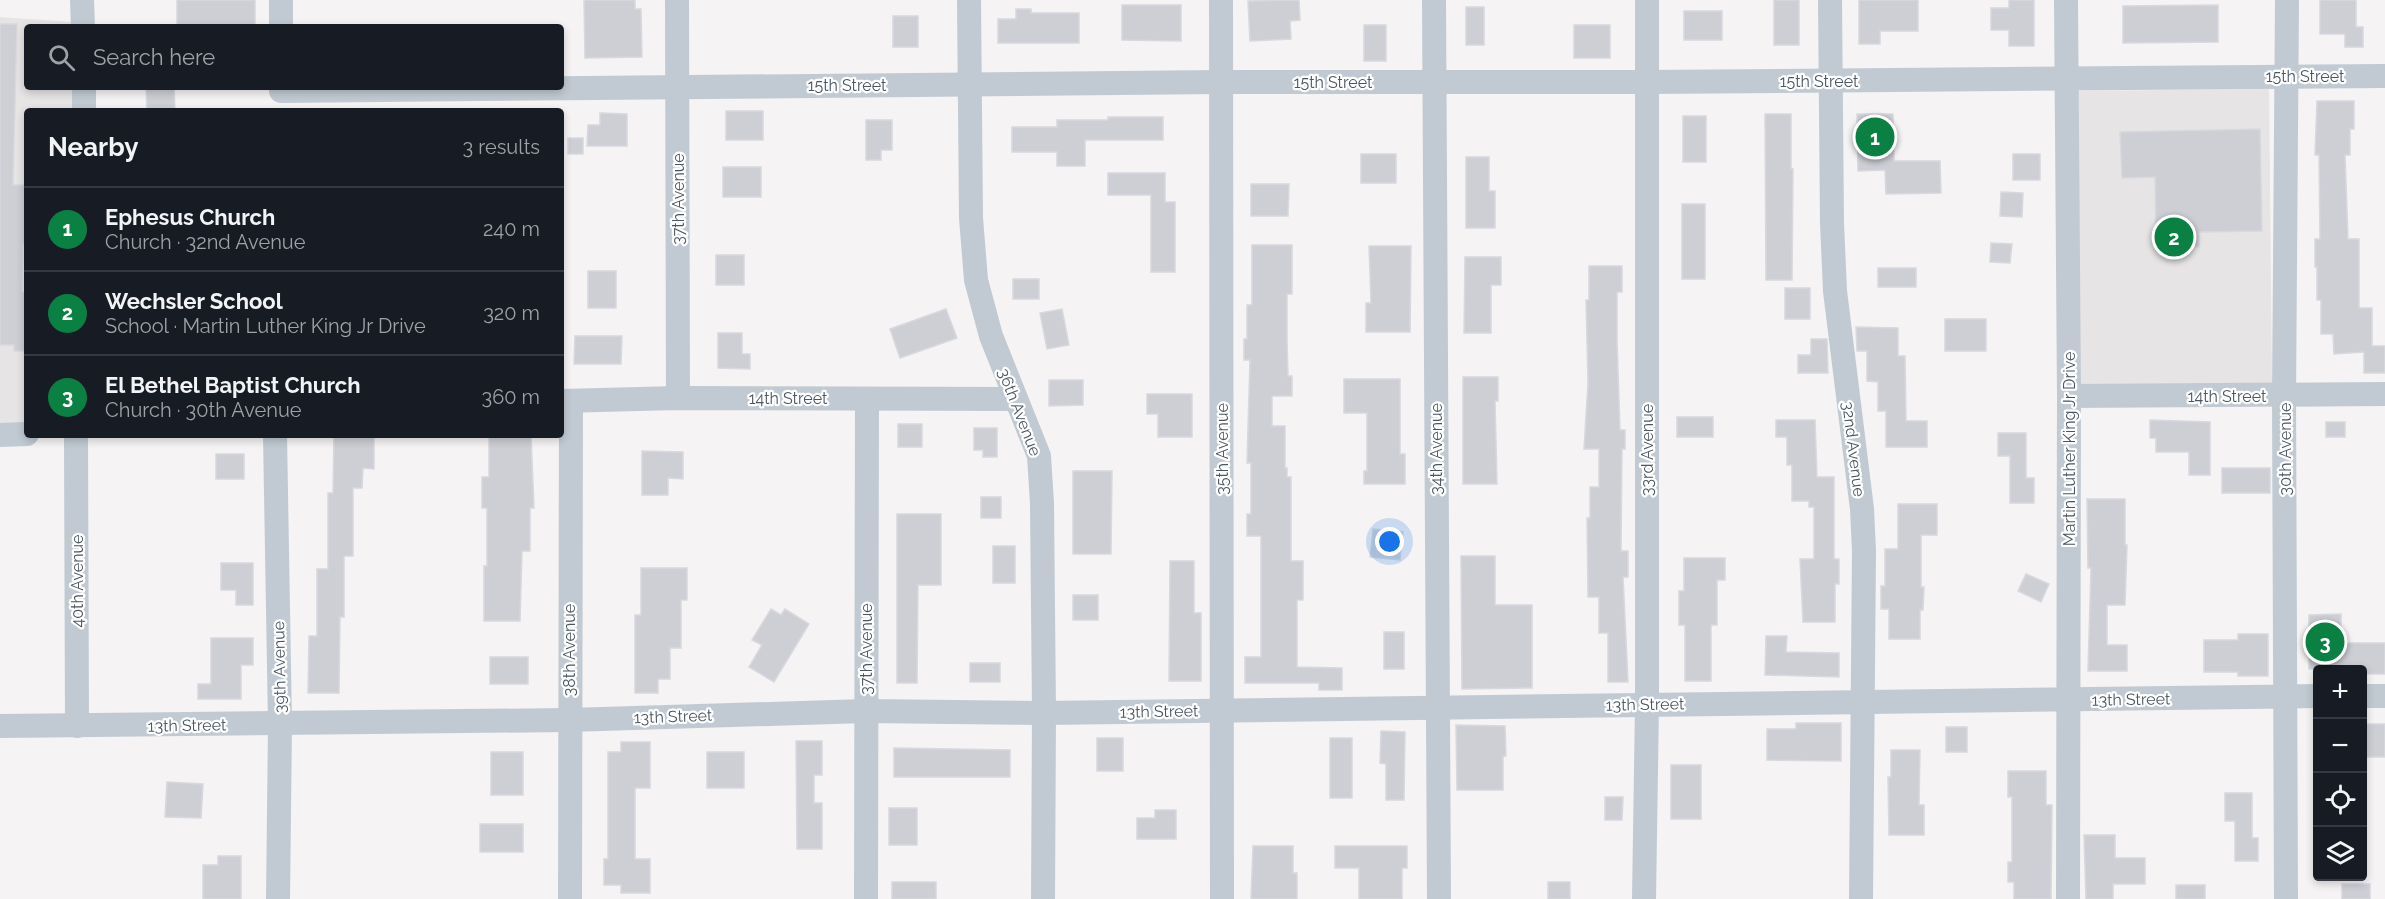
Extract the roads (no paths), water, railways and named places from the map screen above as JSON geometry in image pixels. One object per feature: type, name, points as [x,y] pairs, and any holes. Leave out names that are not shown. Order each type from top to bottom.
[{"type":"street","points":[[82,0],[83,24]]},
{"type":"street","points":[[281,0],[281,24]]},
{"type":"street","name":"37th Avenue","points":[[677,0],[678,398]]},
{"type":"street","name":"36th Avenue","points":[[969,0],[970,218],[976,280],[991,336],[1039,456],[1042,503],[1044,713],[1043,899]]},
{"type":"street","name":"35th Avenue","points":[[1221,0],[1222,899]]},
{"type":"street","name":"34th Avenue","points":[[1434,0],[1439,899]]},
{"type":"street","name":"33rd Avenue","points":[[1644,899],[1647,704],[1647,0]]},
{"type":"street","name":"32nd Avenue","points":[[1830,0],[1835,291],[1863,530],[1861,899]]},
{"type":"street","name":"Martin Luther King Jr Drive","points":[[2066,0],[2070,700],[2067,899]]},
{"type":"street","name":"30th Avenue","points":[[2286,899],[2284,396],[2287,0]]},
{"type":"street","name":"15th Street","points":[[564,89],[1221,82],[1647,82],[2385,76]]},
{"type":"street","points":[[84,90],[84,108]]},
{"type":"street","name":"15th Street","points":[[281,96],[519,90]]},
{"type":"street","name":"14th Street","points":[[2069,396],[2385,394]]},
{"type":"street","name":"14th Street","points":[[566,401],[678,398],[1015,399]]},
{"type":"street","name":"37th Avenue","points":[[866,899],[867,399]]},
{"type":"street","name":"38th Avenue","points":[[566,401],[570,899]]},
{"type":"street","points":[[0,435],[24,435]]},
{"type":"street","name":"40th Avenue","points":[[76,438],[77,726]]},
{"type":"street","name":"39th Avenue","points":[[275,438],[280,724],[278,899]]},
{"type":"street","name":"13th Street","points":[[0,726],[569,720],[865,711],[1044,713],[2313,696]]},
{"type":"street","points":[[2367,696],[2385,696]]},
{"type":"place","name":"Ephesus Church","points":[[1875,137]]},
{"type":"place","name":"Wechsler School","points":[[2174,237]]},
{"type":"place","name":"El Bethel Baptist Church","points":[[2325,642]]}]
